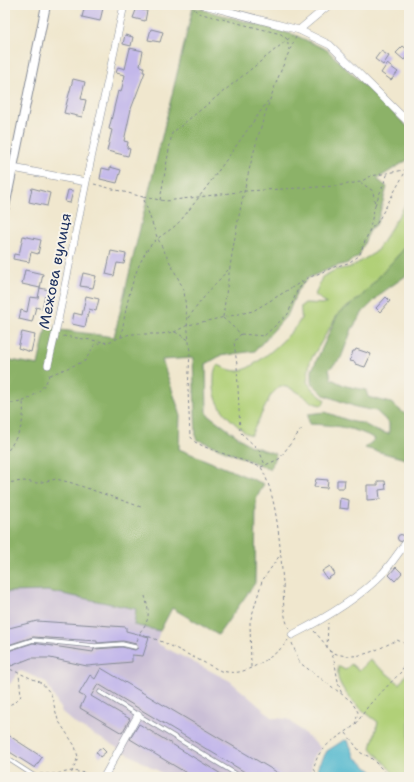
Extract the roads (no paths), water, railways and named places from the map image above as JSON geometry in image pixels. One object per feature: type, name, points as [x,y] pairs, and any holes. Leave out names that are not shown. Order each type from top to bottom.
[{"type":"street","points":[[5,207],[6,194],[13,168],[46,5]]},
{"type":"street","name":"Межова вулиця","points":[[48,365],[124,5]]},
{"type":"street","points":[[204,5],[299,30],[330,45],[409,122]]},
{"type":"street","points":[[299,30],[329,5]]},
{"type":"street","points":[[13,168],[86,182]]},
{"type":"street","points":[[292,635],[331,613],[372,583],[384,572],[409,539]]},
{"type":"street","points":[[105,777],[105,773],[138,715]]},
{"type":"lane","points":[[5,649],[34,640],[95,646],[122,644],[135,647]]},
{"type":"lane","points":[[406,655],[409,648]]},
{"type":"lane","points":[[100,692],[241,777]]},
{"type":"lane","points":[[5,757],[36,777]]},
{"type":"water","points":[[344,740],[348,741],[355,757],[379,777],[322,777],[318,767],[327,751]]}]
